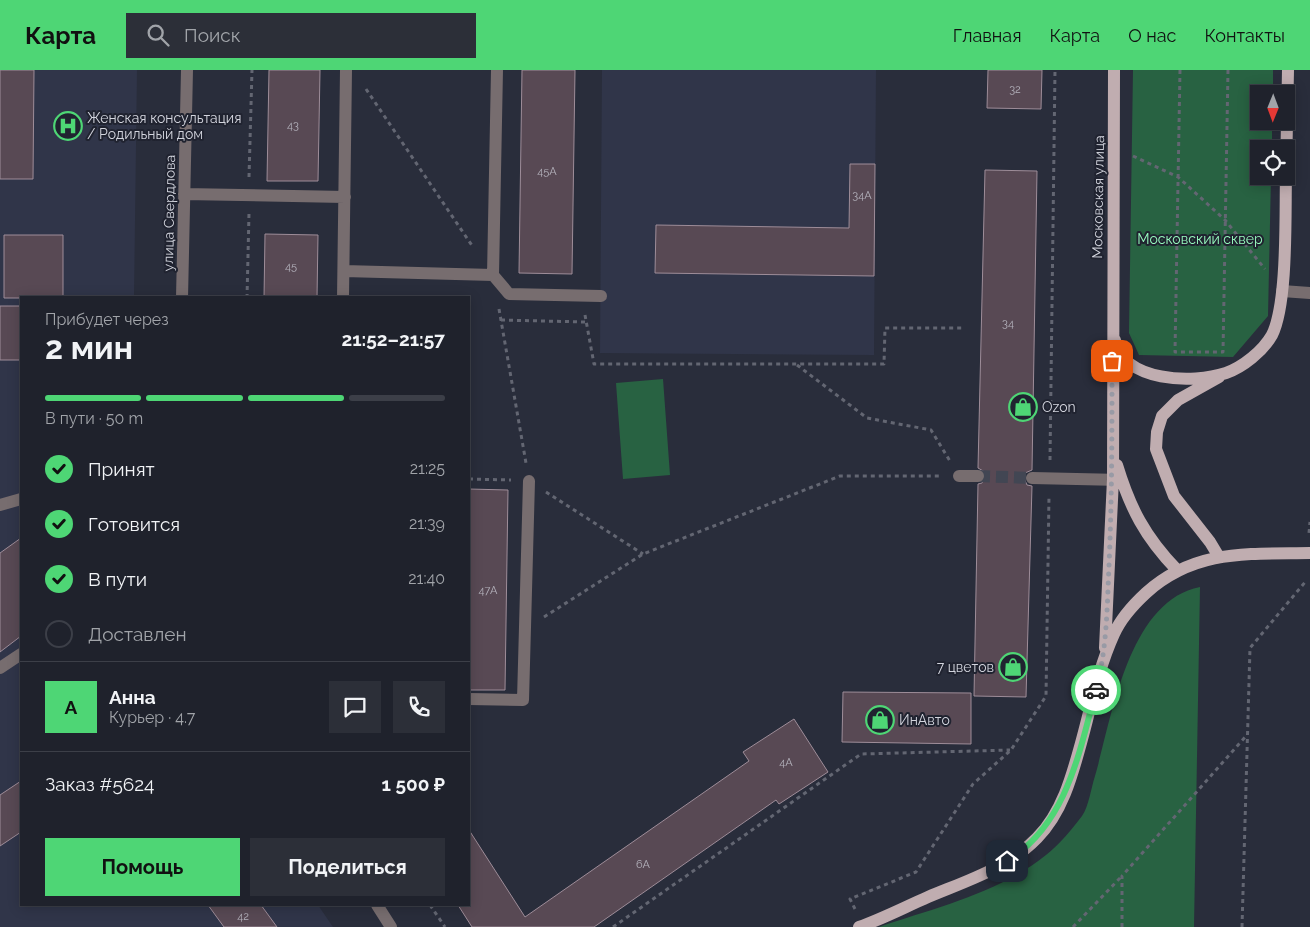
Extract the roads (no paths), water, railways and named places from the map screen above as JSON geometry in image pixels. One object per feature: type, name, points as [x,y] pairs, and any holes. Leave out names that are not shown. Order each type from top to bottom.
[{"type":"main road","name":"Московская улица","points":[[1112,325],[1114,70]]},
{"type":"main road","points":[[1287,140],[1288,70]]},
{"type":"main road","points":[[1219,557],[1210,542],[1174,496],[1156,449],[1157,432],[1162,416],[1178,400],[1260,351],[1272,334],[1278,316],[1282,291],[1286,185]]},
{"type":"main road","points":[[1112,325],[1116,349],[1127,363],[1146,374],[1174,378],[1226,373]]},
{"type":"main road","points":[[1104,658],[1117,479],[1113,452],[1112,325]]},
{"type":"main road","points":[[1117,479],[1140,524],[1177,570]]},
{"type":"main road","points":[[860,926],[995,869],[1019,854],[1038,838],[1065,794],[1104,658],[1114,633],[1134,604],[1177,570],[1195,562],[1219,557],[1310,553]]},
{"type":"street","name":"улица Свердлова","points":[[182,296],[187,70]]},
{"type":"street","points":[[343,296],[346,70]]},
{"type":"street","points":[[497,70],[493,275],[508,294],[600,296]]},
{"type":"street","points":[[184,194],[345,197]]},
{"type":"street","points":[[344,271],[493,275]]},
{"type":"street","points":[[1282,291],[1310,293]]},
{"type":"street","points":[[959,476],[978,476]]},
{"type":"street","points":[[1032,478],[1117,479]]},
{"type":"street","points":[[470,699],[523,700],[529,481]]},
{"type":"street","points":[[0,505],[20,499]]},
{"type":"street","points":[[0,668],[20,655]]},
{"type":"street","points":[[378,906],[391,927]]},
{"type":"tunnel","points":[[978,476],[1032,478]]},
{"type":"place","name":"Женская консультация / Родильный дом","points":[[68,126]]},
{"type":"place","name":"Ozon","points":[[1023,407]]},
{"type":"place","name":"7 цветов","points":[[1013,667]]},
{"type":"place","name":"ИнАвто","points":[[880,720]]},
{"type":"park label","name":"Московский сквер","points":[[1200,239]]}]
